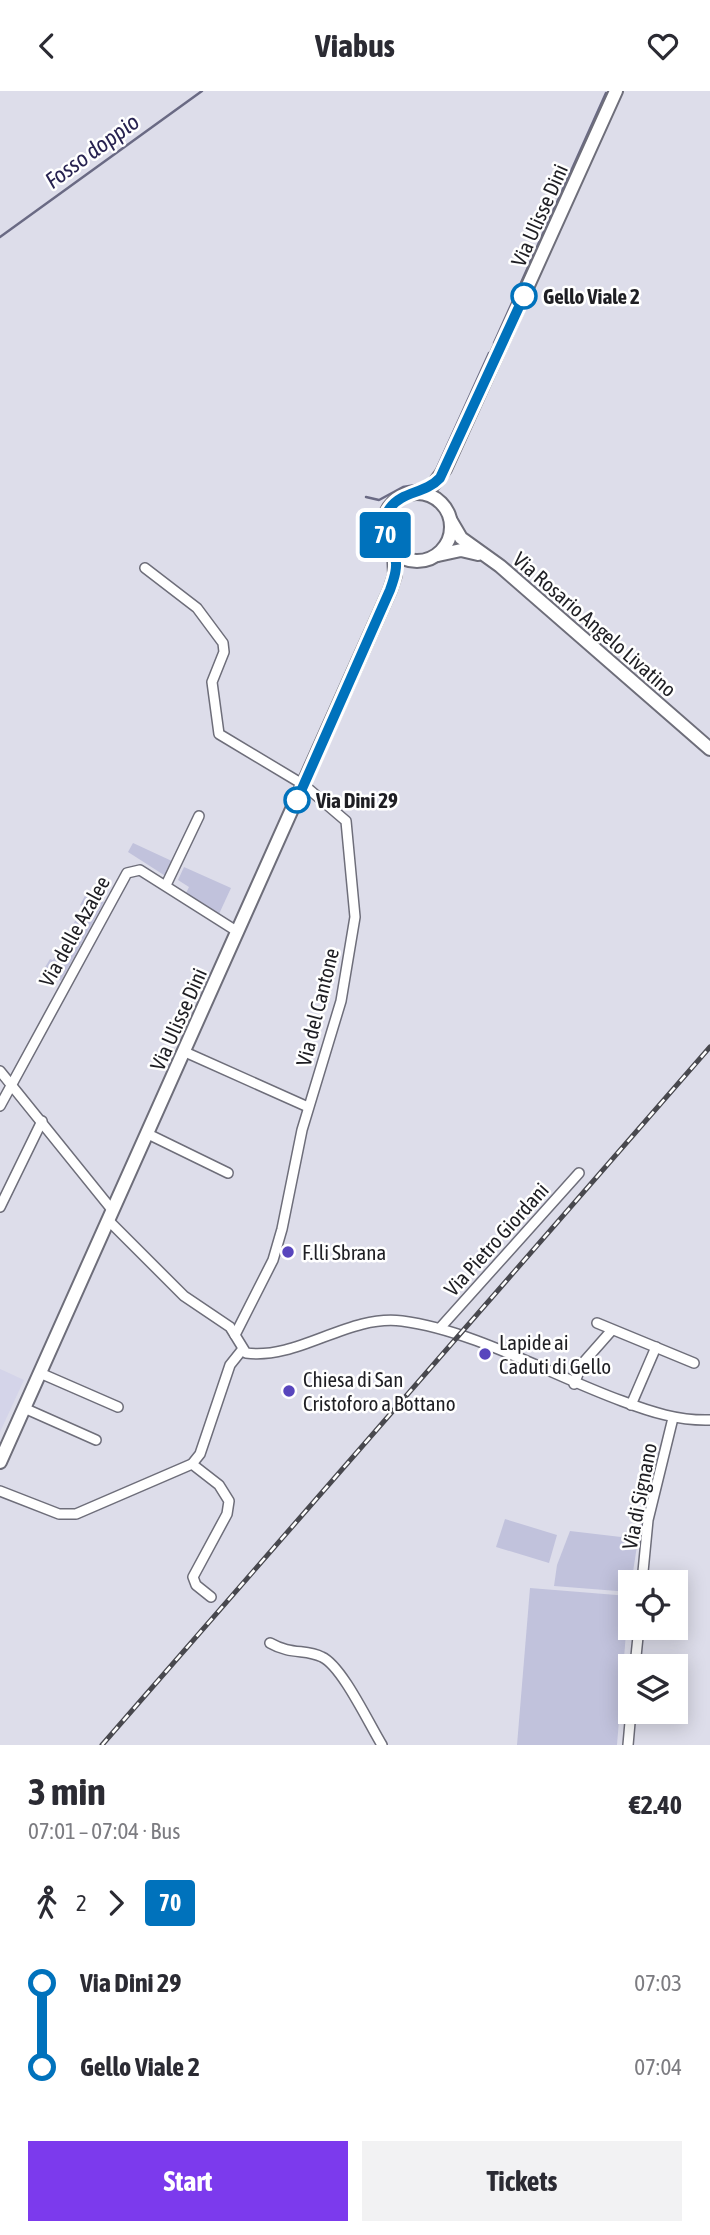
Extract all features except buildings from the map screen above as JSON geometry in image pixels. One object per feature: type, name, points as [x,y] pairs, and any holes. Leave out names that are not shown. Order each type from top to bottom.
[{"type":"street","name":"Via Ulisse Dini","points":[[445,469],[615,91]]},
{"type":"street","points":[[390,590],[395,575],[394,552],[386,540],[384,519],[396,501],[433,485],[445,469]]},
{"type":"street","points":[[438,555],[449,539],[451,521],[442,504],[440,487],[445,469]]},
{"type":"street","points":[[416,493],[427,495],[442,504]]},
{"type":"street","name":"Via Rosario Angelo Livatino","points":[[451,521],[457,533],[710,750]]},
{"type":"street","points":[[390,590],[400,574],[415,561],[461,550],[485,556]]},
{"type":"street","points":[[394,552],[415,561]]},
{"type":"street","name":"Via del Cantone","points":[[145,568],[197,608],[223,643],[224,652],[212,682],[219,734],[304,785],[346,821],[355,918],[341,1001],[309,1107],[276,1250],[235,1335]]},
{"type":"street","name":"Via Ulisse Dini","points":[[0,1462],[390,590]]},
{"type":"street","points":[[166,885],[199,816]]},
{"type":"street","name":"Via delle Azalee","points":[[0,1106],[127,873],[140,870],[238,932]]},
{"type":"street","points":[[185,1052],[309,1107]]},
{"type":"street","points":[[0,1071],[42,1121],[111,1216],[184,1296],[224,1322],[235,1335],[242,1350],[249,1353],[281,1349],[377,1322],[396,1320],[440,1328],[631,1405],[673,1418],[710,1420]]},
{"type":"street","points":[[0,1207],[42,1121]]},
{"type":"street","points":[[148,1135],[228,1173]]},
{"type":"street","name":"Via Pietro Giordani","points":[[440,1328],[579,1173]]},
{"type":"street","points":[[597,1323],[694,1363]]},
{"type":"street","points":[[574,1384],[582,1364],[612,1330]]},
{"type":"street","points":[[631,1405],[656,1347]]},
{"type":"street","points":[[0,1491],[59,1514],[76,1514],[192,1464],[200,1454],[230,1364],[242,1350]]},
{"type":"street","points":[[40,1373],[118,1407]]},
{"type":"street","points":[[24,1408],[96,1440]]},
{"type":"street","name":"Via di Signano","points":[[643,1570],[648,1520],[673,1418]]},
{"type":"street","points":[[192,1464],[219,1485],[229,1501],[227,1514],[193,1577],[196,1585],[211,1597]]},
{"type":"street","points":[[270,1643],[291,1653],[316,1654],[326,1658],[340,1672],[383,1745]]},
{"type":"street","points":[[628,1745],[630,1724]]},
{"type":"shaded area","points":[[133,843],[174,862],[167,877],[128,852]]},
{"type":"shaded area","points":[[184,867],[231,888],[219,914],[186,893],[189,887],[178,880]]},
{"type":"shaded area","points":[[86,894],[104,902],[61,981],[44,969],[50,959],[53,960],[83,907],[80,905]]},
{"type":"shaded area","points":[[0,1369],[24,1380],[0,1432]]},
{"type":"shaded area","points":[[505,1519],[557,1535],[549,1563],[496,1547]]},
{"type":"shaded area","points":[[570,1531],[638,1539],[633,1570],[618,1570],[618,1591],[554,1586],[557,1565]]},
{"type":"shaded area","points":[[530,1588],[618,1595],[618,1640],[625,1640],[624,1654],[618,1654],[617,1745],[517,1745]]},
{"type":"waterway","name":"Fosso doppio","points":[[0,237],[202,91]]},
{"type":"waterway","points":[[494,343],[606,93]]},
{"type":"waterway","points":[[436,470],[489,353]]},
{"type":"waterway","points":[[366,497],[379,500],[403,487],[422,484]]},
{"type":"railway","points":[[102,1745],[710,1047]]},
{"type":"bus line","name":"70","points":[[297,800],[395,575],[394,552],[386,540],[384,519],[396,501],[426,490],[440,478],[524,296]]},
{"type":"place","name":"Gello Viale 2","points":[[524,296]]},
{"type":"place","name":"Via Dini 29","points":[[297,800]]},
{"type":"place","name":"F.lli Sbrana","points":[[288,1252]]},
{"type":"place","name":"Lapide ai Caduti di Gello","points":[[485,1354]]},
{"type":"place","name":"Chiesa di San Cristoforo a Bottano","points":[[289,1391]]}]
